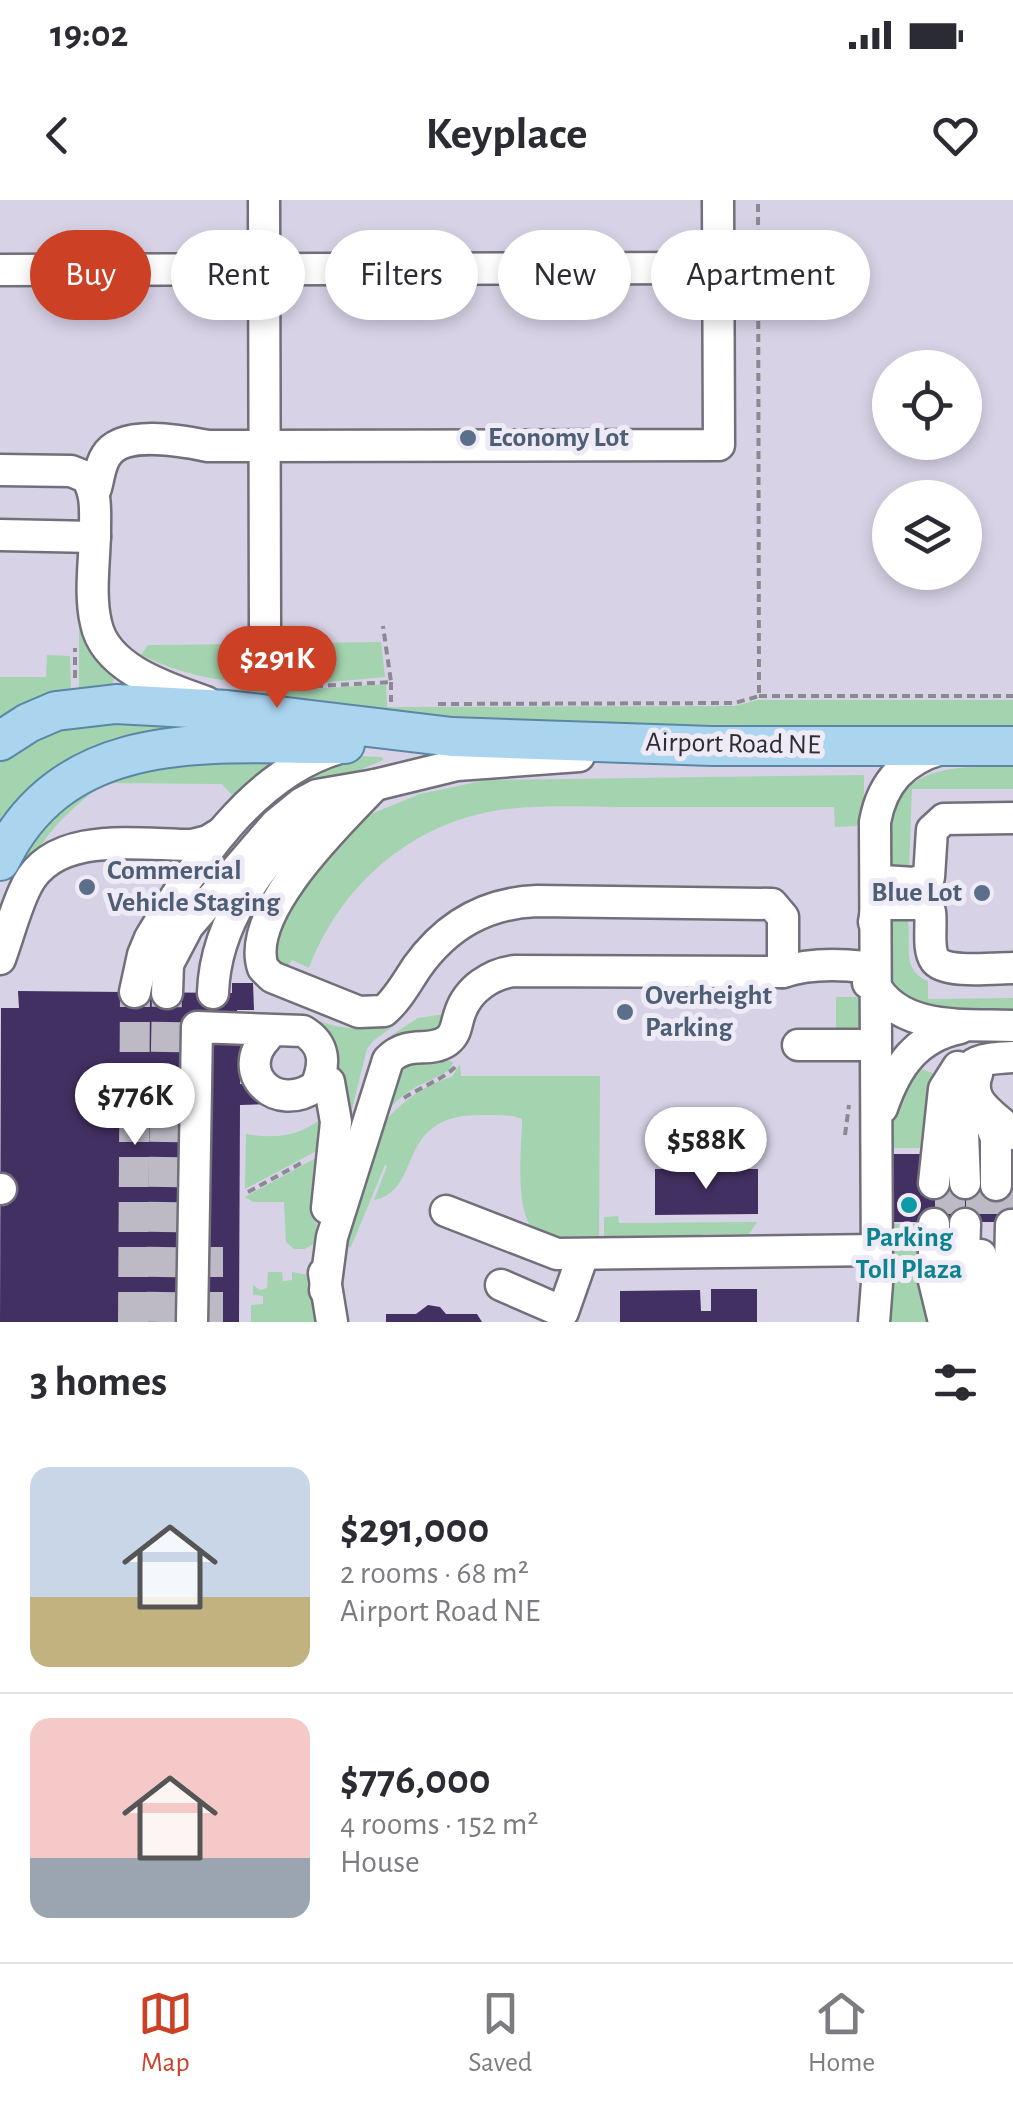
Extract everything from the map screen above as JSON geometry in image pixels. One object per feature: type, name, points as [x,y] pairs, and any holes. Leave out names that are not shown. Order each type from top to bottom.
[{"type":"main road","name":"Airport Road NE","points":[[0,741],[56,711],[88,705],[227,710],[452,736],[712,746],[1013,746]]},
{"type":"main road","name":"Airport Road NE","points":[[0,861],[42,803],[85,772],[113,759],[162,747],[366,744],[452,736]]},
{"type":"lane","points":[[264,200],[264,230]]},
{"type":"lane","points":[[718,200],[718,230]]},
{"type":"lane","points":[[305,269],[651,268]]},
{"type":"lane","points":[[0,270],[171,269]]},
{"type":"lane","points":[[264,320],[265,627]]},
{"type":"lane","points":[[227,710],[172,690],[128,666],[99,636],[94,612],[95,491],[104,458],[119,444],[180,440],[208,446],[719,445],[719,320]]},
{"type":"lane","points":[[0,470],[78,472],[95,491]]},
{"type":"lane","points":[[0,535],[94,536]]},
{"type":"lane","points":[[0,959],[27,885],[49,859],[68,849],[88,846],[192,845],[208,841],[294,767],[336,749],[366,744]]},
{"type":"lane","points":[[375,786],[316,817],[284,845],[259,874],[231,920],[215,969],[188,993],[189,961],[226,882],[274,825],[317,794],[375,786],[457,765],[712,746]]},
{"type":"lane","points":[[958,746],[923,754],[896,773],[887,785],[874,822],[892,884],[928,909],[932,956],[938,964],[1013,968]]},
{"type":"lane","points":[[375,786],[303,861],[274,911],[260,944],[260,961],[272,977],[358,1012],[392,1002],[432,948],[462,920],[522,902],[772,904],[783,917],[783,972]]},
{"type":"lane","points":[[892,884],[921,882],[928,877],[932,830],[938,822],[966,817],[1013,818]]},
{"type":"lane","points":[[135,992],[142,955],[150,938],[224,831]]},
{"type":"lane","points":[[874,1322],[874,922],[892,884]]},
{"type":"lane","points":[[325,1290],[332,1236],[388,1060],[401,1049],[450,1040],[467,999],[488,979],[514,971],[783,972],[801,966],[862,966],[869,970],[893,1006],[918,1019],[1002,1025]]},
{"type":"lane","points":[[876,1124],[896,1070],[922,1044],[948,1031],[1002,1025]]},
{"type":"lane","points":[[192,1322],[197,1027],[303,1031],[312,1036],[323,1055],[316,1086],[294,1096],[280,1096],[264,1086],[254,1062],[267,1036]]},
{"type":"lane","points":[[798,1044],[875,1044]]},
{"type":"lane","points":[[328,1082],[336,1122],[325,1227],[325,1290],[332,1322]]},
{"type":"lane","points":[[971,1181],[992,1090]]},
{"type":"lane","points":[[971,1181],[1012,1146],[992,1090]]},
{"type":"lane","points":[[446,1211],[544,1250],[583,1255],[876,1250]]},
{"type":"lane","points":[[972,1225],[986,1319]]},
{"type":"lane","points":[[972,1225],[986,1319]]},
{"type":"lane","points":[[946,1322],[972,1225]]},
{"type":"lane","points":[[501,1285],[563,1312],[583,1255]]},
{"type":"path","points":[[758,200],[758,696]]},
{"type":"path","points":[[383,626],[390,704]]},
{"type":"path","points":[[290,688],[390,682]]},
{"type":"path","points":[[429,704],[735,703],[758,696],[1013,696]]},
{"type":"path","points":[[404,1099],[426,1083],[451,1074],[457,1064]]},
{"type":"path","points":[[248,1192],[307,1159]]},
{"type":"shaded area","points":[[0,200],[1013,200],[1013,1322],[0,1322]]},
{"type":"green space","points":[[79,624],[91,651],[116,673],[111,687],[79,690]]},
{"type":"green space","points":[[381,642],[385,677],[291,684],[201,676],[141,655],[148,645]]},
{"type":"green space","points":[[47,655],[70,656],[71,691],[0,720],[0,677],[46,677]]},
{"type":"green space","points":[[386,684],[387,707],[1013,700],[1013,726],[439,720],[237,698],[207,688],[283,691]]},
{"type":"green space","points":[[78,719],[227,726],[190,732],[0,837],[0,756]]},
{"type":"green space","points":[[283,755],[217,822],[202,829],[232,795],[222,784],[104,783],[66,816],[40,846],[0,927],[4,898],[14,871],[30,846],[73,802],[99,785],[125,772],[157,762]]},
{"type":"green space","points":[[358,756],[383,760],[309,792],[157,987],[152,987],[155,962],[181,908],[267,807],[295,780]]},
{"type":"green space","points":[[1013,767],[1013,789],[912,789],[909,870],[891,873],[884,847],[885,832],[900,796],[912,784],[926,776],[960,768]]},
{"type":"green space","points":[[864,775],[864,818],[856,826],[835,827],[834,807],[550,806],[467,817],[436,829],[382,864],[339,911],[309,968],[292,960],[282,976],[268,949],[293,890],[366,816],[420,794],[487,780]]},
{"type":"green space","points":[[887,914],[906,914],[910,961],[913,969],[928,981],[928,999],[1013,998],[1013,1015],[944,1010],[911,1000],[898,991],[887,963]]},
{"type":"green space","points":[[836,997],[859,997],[859,1038],[836,1038]]},
{"type":"green space","points":[[445,1014],[442,1023],[431,1032],[390,1036],[418,1018]]},
{"type":"green space","points":[[316,1020],[357,1028],[399,1022],[367,1049],[345,1137],[335,1047]]},
{"type":"green space","points":[[426,1054],[453,1062],[451,1069],[408,1092],[384,1116],[397,1066]]},
{"type":"green space","points":[[460,1064],[461,1076],[600,1076],[599,1242],[544,1237],[529,1225],[522,1197],[522,1119],[483,1115],[455,1118],[435,1126],[422,1138],[400,1182],[390,1193],[374,1200],[385,1165],[351,1247],[345,1246],[342,1240],[381,1126],[413,1096],[452,1077]]},
{"type":"green space","points":[[917,1068],[939,1075],[927,1148],[892,1148],[894,1108]]},
{"type":"green space","points":[[322,1118],[324,1147],[245,1189],[246,1134],[286,1135]]},
{"type":"green space","points":[[323,1154],[315,1243],[305,1249],[294,1249],[286,1242],[284,1202],[253,1202],[245,1197]]},
{"type":"green space","points":[[618,1216],[619,1223],[757,1222],[749,1234],[604,1242],[604,1217]]},
{"type":"green space","points":[[891,1224],[927,1224],[926,1322],[886,1322]]},
{"type":"green space","points":[[268,1272],[282,1272],[283,1281],[292,1280],[292,1272],[309,1275],[318,1322],[251,1322],[251,1305],[263,1304],[263,1296],[253,1295],[253,1285],[260,1290],[267,1288]]},
{"type":"building","points":[[232,983],[253,983],[254,1010],[237,1010],[237,1015],[311,1020],[325,1031],[332,1045],[334,1064],[330,1080],[306,1103],[240,1105],[239,1322],[0,1322],[1,1008],[19,1008],[18,991],[232,993]],"holes":[[[241,1037],[256,1037],[245,1062],[251,1085],[240,1084]],[[292,1037],[309,1045],[315,1064],[306,1081],[290,1087],[272,1080],[264,1061],[272,1043]]]},
{"type":"building","points":[[893,1154],[924,1154],[924,1188],[1013,1188],[1013,1222],[893,1222]]},
{"type":"building","points":[[655,1169],[758,1169],[758,1214],[655,1215]]},
{"type":"building","points":[[711,1289],[757,1289],[757,1322],[620,1322],[620,1291],[700,1290],[701,1311],[711,1311]]},
{"type":"building","points":[[428,1305],[440,1307],[446,1314],[477,1314],[482,1322],[386,1322],[386,1314],[416,1314]]},
{"type":"tunnel","points":[[133,1322],[135,992]]},
{"type":"tunnel","points":[[161,1322],[167,993]]},
{"type":"tunnel","points":[[950,1184],[950,1225]]},
{"type":"tunnel","points":[[981,1184],[981,1225]]},
{"type":"tunnel","points":[[1011,1184],[1011,1225]]},
{"type":"tunnel","points":[[208,1241],[208,1322]]},
{"type":"place","name":"Economy Lot","points":[[468,438]]},
{"type":"place","name":"Commercial Vehicle Staging","points":[[87,887]]},
{"type":"place","name":"Blue Lot","points":[[982,893]]},
{"type":"place","name":"Overheight Parking","points":[[625,1012]]},
{"type":"place","name":"Parking Toll Plaza","points":[[909,1205]]}]
